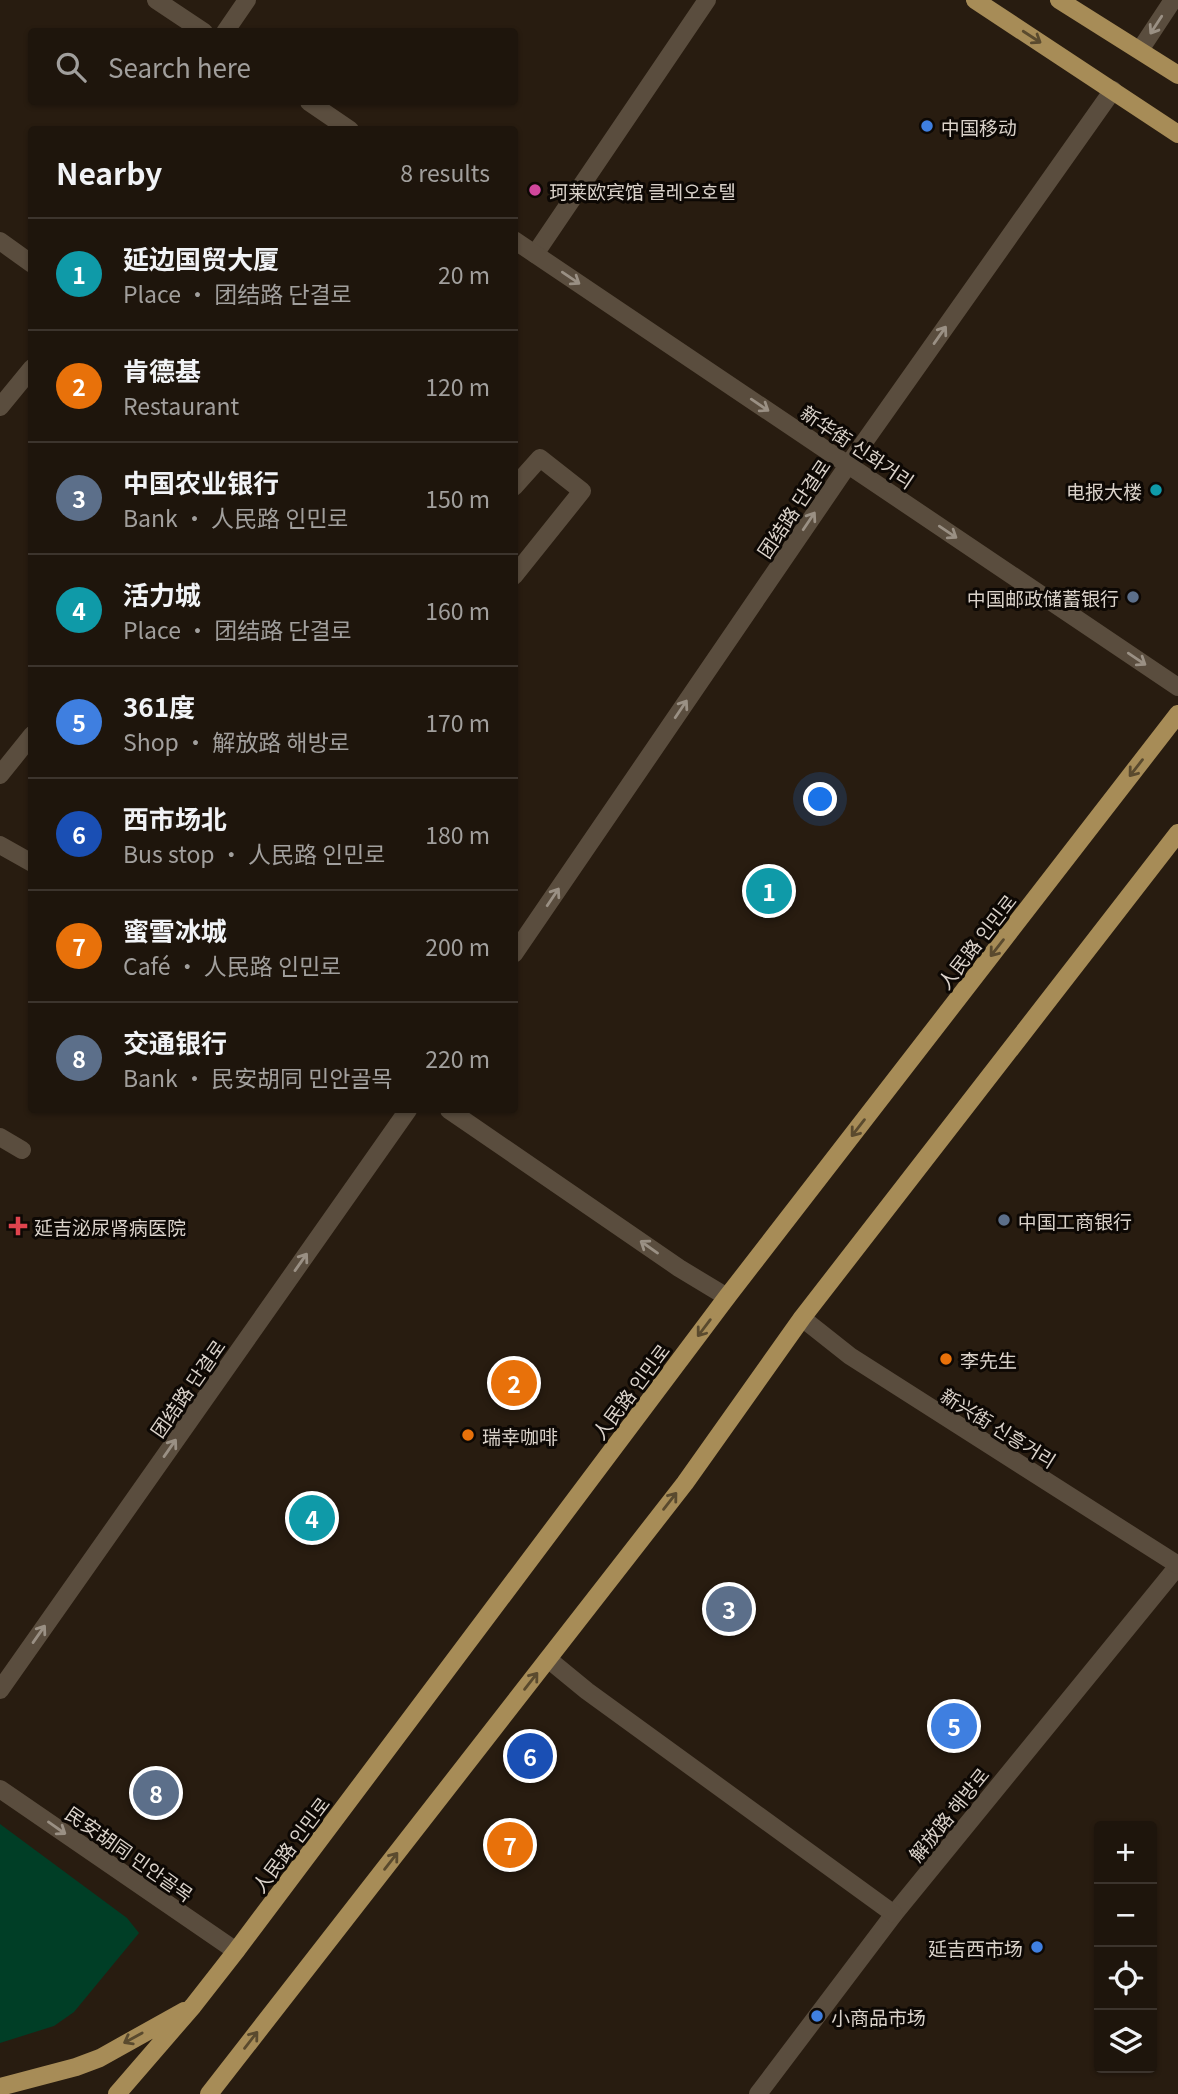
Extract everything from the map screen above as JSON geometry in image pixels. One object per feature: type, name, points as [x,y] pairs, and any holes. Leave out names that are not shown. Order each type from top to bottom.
[{"type":"main road","points":[[975,0],[1178,134]]},
{"type":"main road","points":[[1059,0],[1178,75]]},
{"type":"main road","name":"人民路 인민로","points":[[117,2094],[193,2006],[236,1951],[727,1297],[1178,714]]},
{"type":"main road","points":[[209,2094],[685,1483],[802,1318],[1178,833]]},
{"type":"main road","points":[[0,2087],[100,2058],[193,2006]]},
{"type":"street","points":[[156,0],[198,28]]},
{"type":"street","points":[[228,28],[247,0]]},
{"type":"street","points":[[535,254],[707,0]]},
{"type":"street","points":[[1140,50],[1173,0]]},
{"type":"street","name":"团结路 단결로","points":[[518,948],[848,465],[1113,90]]},
{"type":"street","points":[[313,105],[344,126]]},
{"type":"street","points":[[0,241],[28,261]]},
{"type":"street","name":"新华街 신화거리","points":[[518,243],[1178,687]]},
{"type":"street","points":[[0,407],[28,373]]},
{"type":"street","points":[[518,483],[540,458],[582,491],[518,571]]},
{"type":"street","points":[[0,775],[28,740]]},
{"type":"street","points":[[0,845],[28,861]]},
{"type":"street","name":"团结路 단결로","points":[[0,1690],[406,1113]]},
{"type":"street","points":[[453,1113],[679,1268],[727,1297]]},
{"type":"street","points":[[0,1137],[22,1150]]},
{"type":"street","name":"新兴街 신흥거리","points":[[802,1318],[850,1356],[1178,1566]]},
{"type":"street","name":"解放路 해방로","points":[[758,2094],[894,1914],[1178,1566]]},
{"type":"street","points":[[548,1659],[587,1691],[894,1914]]},
{"type":"street","name":"民安胡同 민안골목","points":[[0,1789],[236,1951]]},
{"type":"green space","points":[[0,1824],[127,1918],[139,1933],[74,2012],[54,2026],[0,2043]]},
{"type":"place","name":"中国移动","points":[[927,126]]},
{"type":"place","name":"珂莱欧宾馆 클레오호텔","points":[[535,190]]},
{"type":"place","name":"电报大楼","points":[[1156,490]]},
{"type":"place","name":"中国邮政储蓄银行","points":[[1133,597]]},
{"type":"place","name":"延边国贸大厦","points":[[769,891]]},
{"type":"place","name":"中国工商银行","points":[[1004,1220]]},
{"type":"place","name":"延吉泌尿肾病医院","points":[[18,1226]]},
{"type":"place","name":"李先生","points":[[946,1359]]},
{"type":"place","name":"肯德基","points":[[514,1383]]},
{"type":"place","name":"瑞幸咖啡","points":[[468,1435]]},
{"type":"place","name":"活力城","points":[[312,1518]]},
{"type":"place","name":"中国农业银行","points":[[729,1609]]},
{"type":"place","name":"361度","points":[[954,1726]]},
{"type":"place","name":"西市场北","points":[[530,1756]]},
{"type":"place","name":"交通银行","points":[[156,1793]]},
{"type":"place","name":"蜜雪冰城","points":[[510,1845]]},
{"type":"place","name":"延吉西市场","points":[[1037,1947]]},
{"type":"place","name":"小商品市场","points":[[817,2016]]}]
